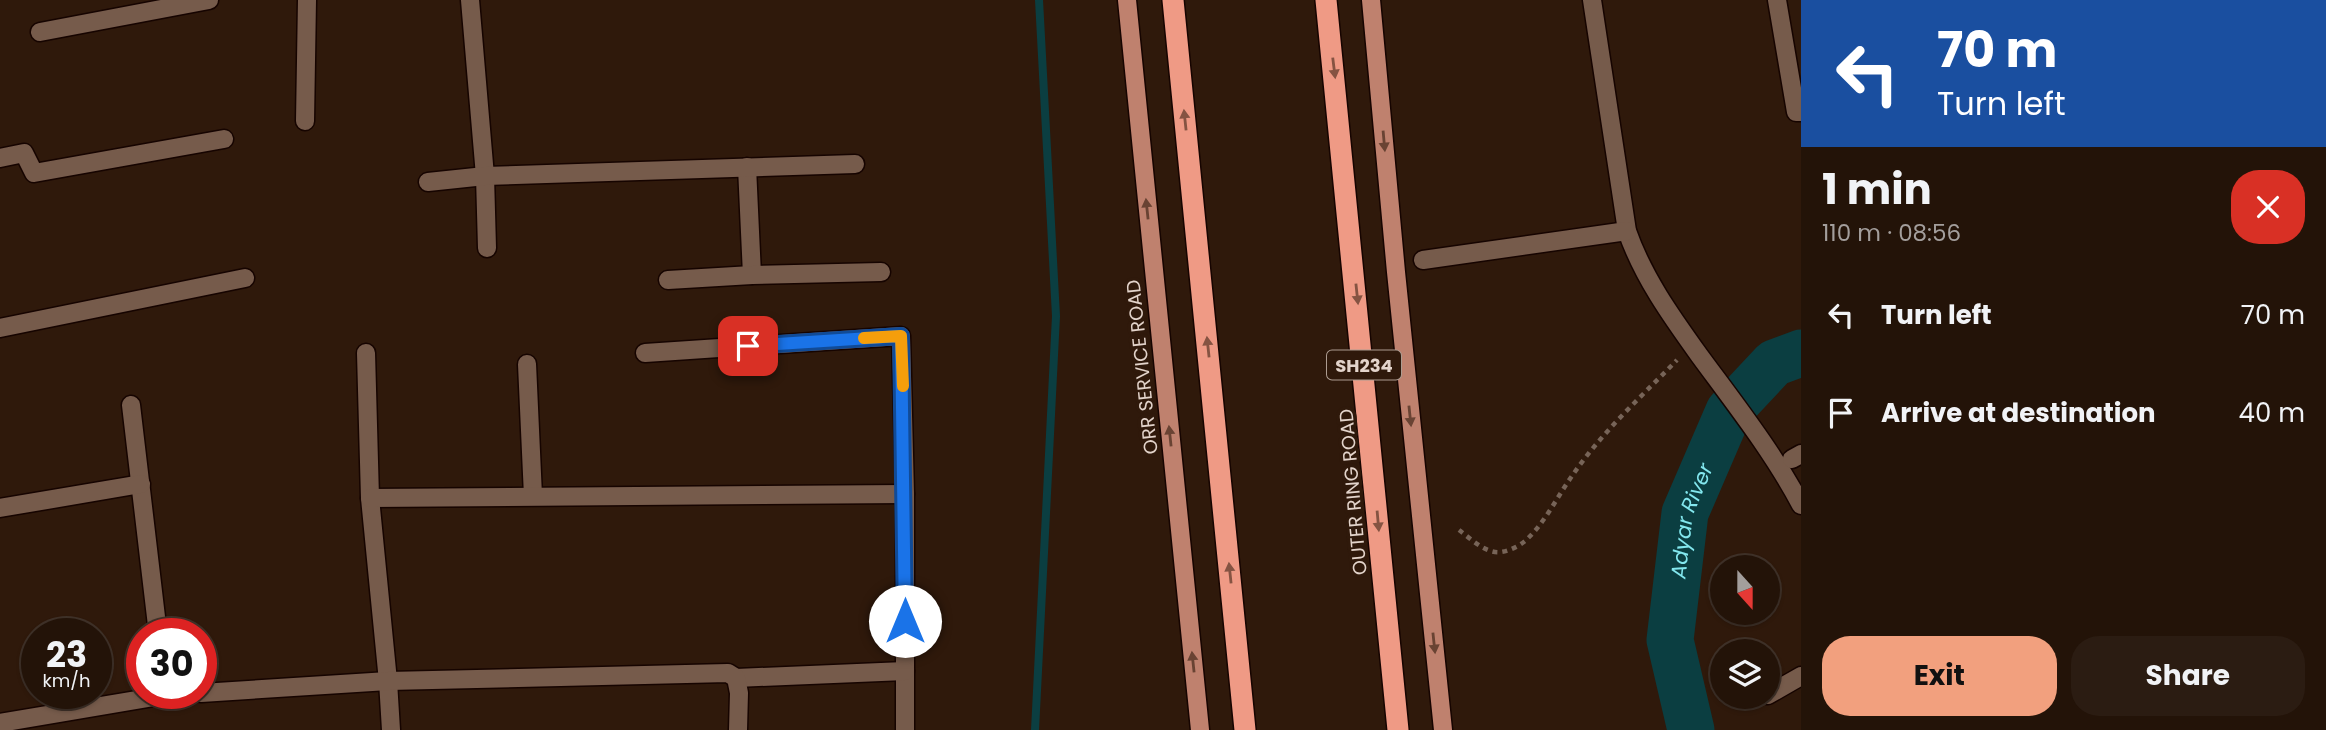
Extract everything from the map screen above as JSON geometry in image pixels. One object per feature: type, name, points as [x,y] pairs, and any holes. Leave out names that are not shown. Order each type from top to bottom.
[{"type":"highway","points":[[1173,0],[1245,730]]},
{"type":"highway","name":"OUTER RING ROAD","points":[[1326,0],[1398,730]]},
{"type":"main road","name":"ORR SERVICE ROAD","points":[[1127,0],[1200,730]]},
{"type":"main road","points":[[1371,0],[1397,286],[1443,730]]},
{"type":"street","points":[[40,32],[209,0]]},
{"type":"street","points":[[305,121],[307,0]]},
{"type":"street","points":[[470,0],[485,176],[487,248]]},
{"type":"street","points":[[1592,0],[1627,231],[1641,266],[1697,352],[1773,455],[1801,505]]},
{"type":"street","points":[[1777,0],[1796,112],[1801,111]]},
{"type":"street","points":[[0,158],[24,153],[34,173],[224,139]]},
{"type":"street","points":[[428,182],[485,176],[855,164]]},
{"type":"street","points":[[747,167],[752,275]]},
{"type":"street","points":[[1423,260],[1627,231]]},
{"type":"street","points":[[668,280],[881,272]]},
{"type":"street","points":[[0,328],[245,278]]},
{"type":"street","points":[[645,353],[901,336],[905,494],[905,730]]},
{"type":"street","points":[[366,353],[370,498],[391,730]]},
{"type":"street","points":[[527,364],[533,496]]},
{"type":"street","points":[[131,405],[156,618]]},
{"type":"street","points":[[0,508],[141,484]]},
{"type":"street","points":[[370,498],[905,494]]},
{"type":"street","points":[[217,691],[388,681],[728,673],[736,678],[905,671]]},
{"type":"street","points":[[1780,688],[1801,676]]},
{"type":"street","points":[[736,678],[739,693],[738,730]]},
{"type":"street","points":[[0,723],[126,701]]},
{"type":"path","points":[[1459,530],[1486,550],[1499,553],[1513,549],[1525,541],[1558,500],[1572,475],[1606,434],[1697,352]]},
{"type":"waterway","points":[[1035,730],[1056,316],[1039,0]]},
{"type":"waterway","name":"Adyar River","points":[[1691,730],[1670,640],[1685,513],[1729,411],[1774,363],[1801,353]]},
{"type":"slow traffic","points":[[864,338],[901,336],[903,386]]},
{"type":"route","points":[[748,346],[901,336],[905,621]]}]
